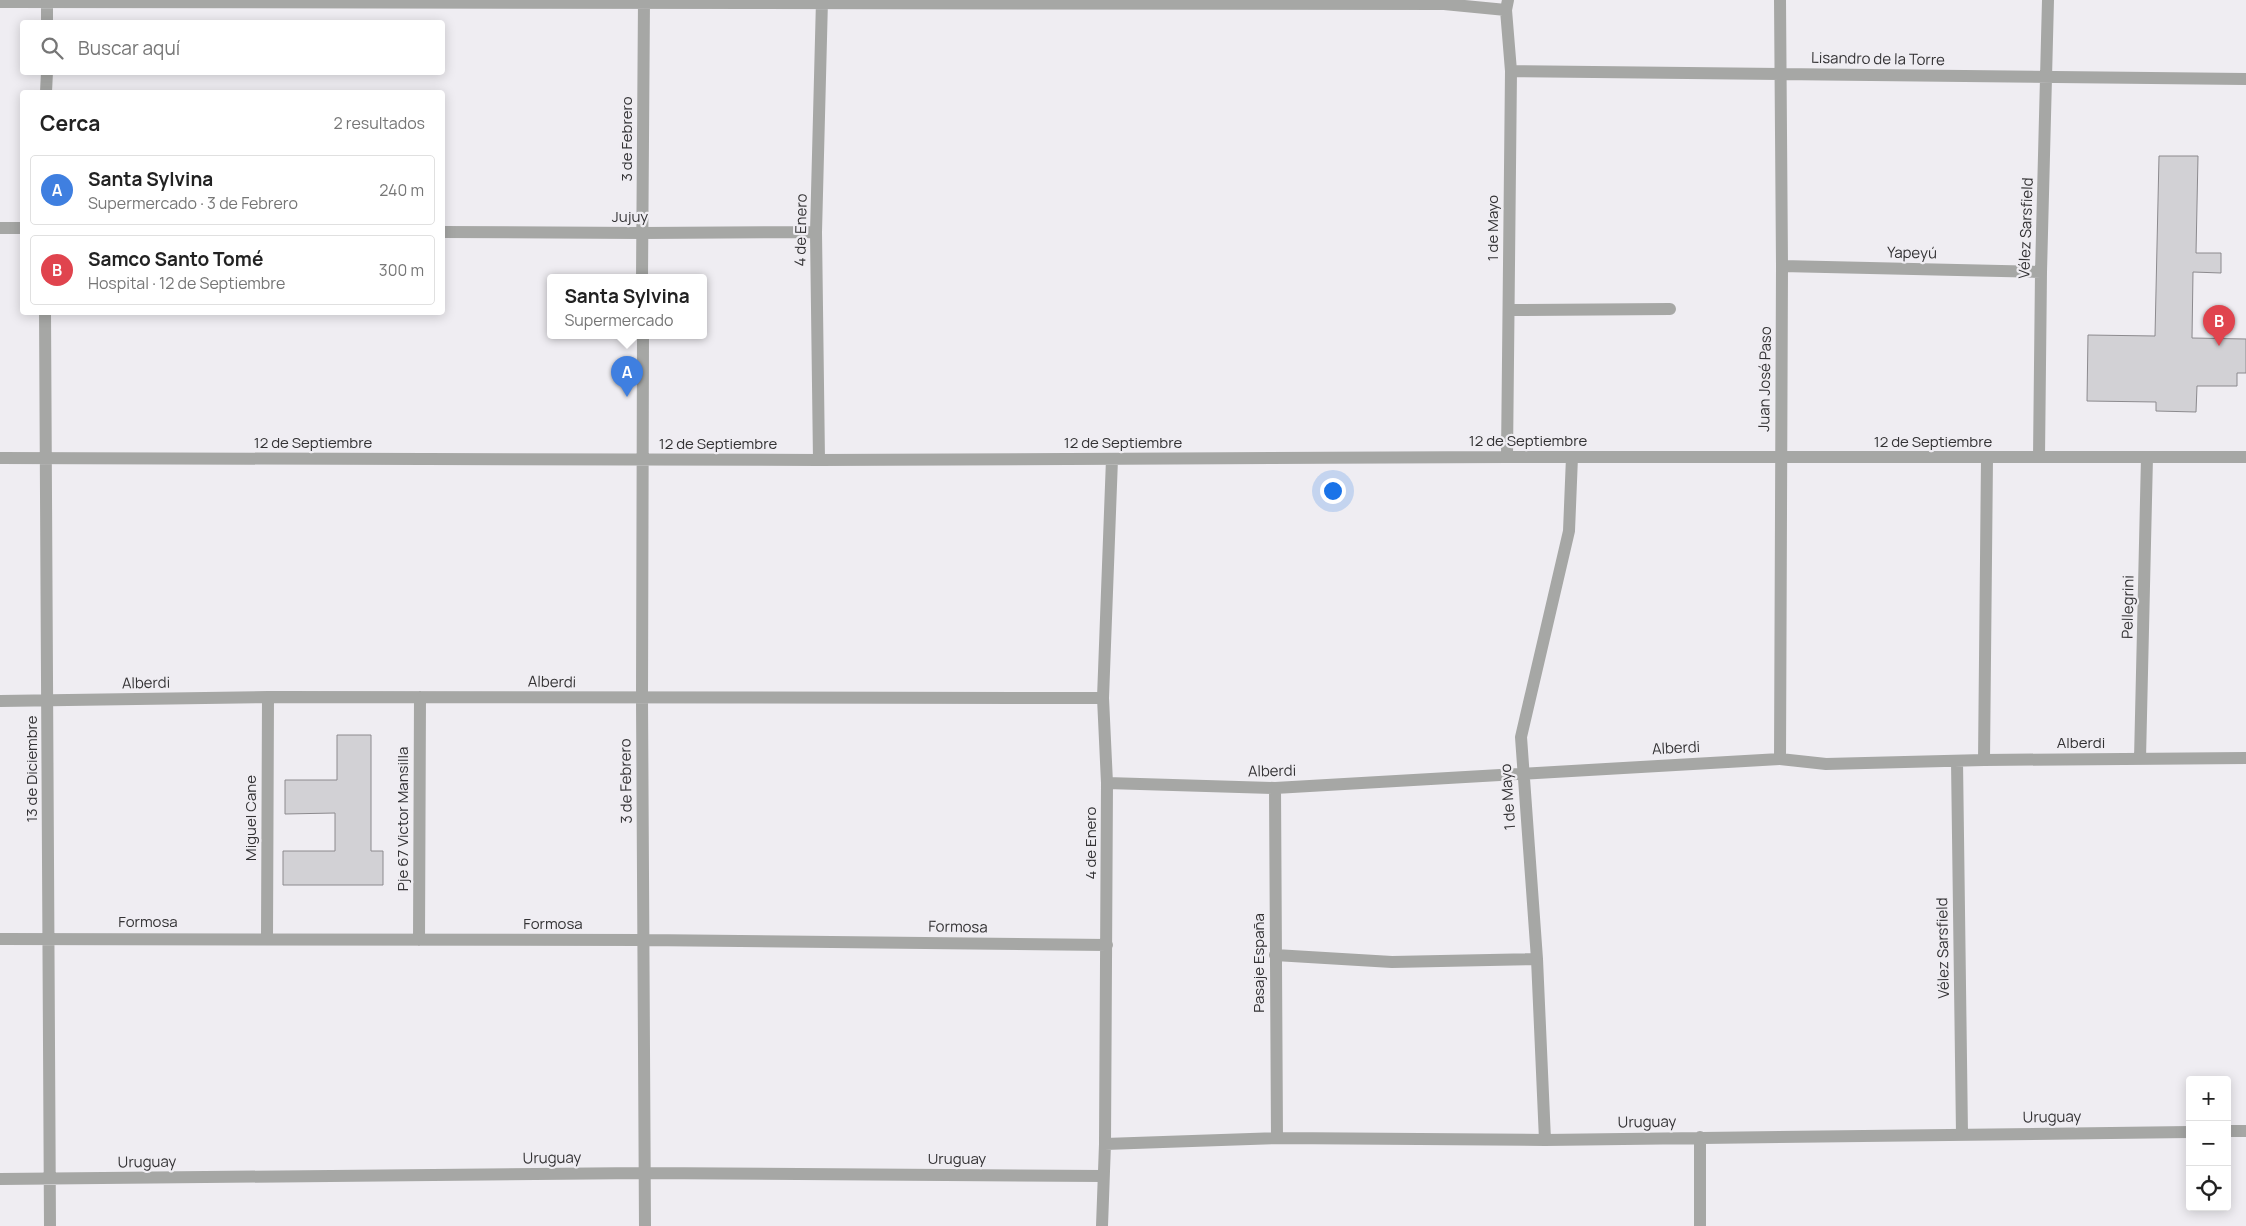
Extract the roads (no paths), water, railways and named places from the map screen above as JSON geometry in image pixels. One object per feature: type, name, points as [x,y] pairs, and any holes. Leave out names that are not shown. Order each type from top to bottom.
[{"type":"street","name":"Juan José Paso","points":[[1780,0],[1782,266],[1780,759]]},
{"type":"street","name":"Vélez Sarsfield","points":[[2039,458],[2041,272],[2048,0]]},
{"type":"street","points":[[47,1],[47,20]]},
{"type":"street","name":"3 de Febrero","points":[[642,274],[644,1]]},
{"type":"street","points":[[0,2],[822,1],[1507,5]]},
{"type":"street","name":"4 de Enero","points":[[819,460],[816,232],[822,1]]},
{"type":"street","name":"1 de Mayo","points":[[1507,5],[1511,71],[1508,457]]},
{"type":"street","name":"Lisandro de la Torre","points":[[1511,71],[2246,79]]},
{"type":"street","points":[[46,90],[47,75]]},
{"type":"street","points":[[0,228],[20,228]]},
{"type":"street","name":"Jujuy","points":[[445,232],[816,232]]},
{"type":"street","name":"Yapeyú","points":[[1782,266],[2041,272]]},
{"type":"street","points":[[1509,310],[1670,309]]},
{"type":"street","name":"13 de Diciembre","points":[[45,315],[50,1226]]},
{"type":"street","name":"3 de Febrero","points":[[643,339],[642,699],[645,1226]]},
{"type":"street","name":"12 de Septiembre","points":[[0,458],[819,460],[1508,457],[2246,457]]},
{"type":"street","name":"1 de Mayo","points":[[1545,1140],[1537,959],[1522,774],[1521,737],[1523,720],[1569,531],[1572,457]]},
{"type":"street","name":"Pellegrini","points":[[2140,758],[2147,457]]},
{"type":"street","points":[[1984,760],[1987,458]]},
{"type":"street","name":"4 de Enero","points":[[1102,1226],[1105,1144],[1107,945],[1107,783],[1103,698],[1112,459]]},
{"type":"street","name":"Alberdi","points":[[0,701],[268,697],[642,699],[1103,698]]},
{"type":"street","name":"Miguel Cane","points":[[268,697],[268,938]]},
{"type":"street","name":"Pje 67 Victor Mansilla","points":[[419,940],[420,697]]},
{"type":"street","name":"Alberdi","points":[[1107,783],[1275,788],[1780,759],[1826,764],[1984,760],[2246,758]]},
{"type":"street","name":"Vélez Sarsfield","points":[[1957,761],[1962,1134]]},
{"type":"street","name":"Pasaje España","points":[[1275,788],[1277,1138]]},
{"type":"street","name":"Formosa","points":[[0,939],[644,940],[1107,945]]},
{"type":"street","points":[[1276,955],[1392,962],[1537,959]]},
{"type":"street","points":[[2231,1131],[2246,1131]]},
{"type":"street","name":"Uruguay","points":[[1105,1144],[1277,1138],[1545,1140],[2186,1132]]},
{"type":"street","points":[[1700,1138],[1700,1226]]},
{"type":"street","name":"Uruguay","points":[[0,1179],[644,1173],[1103,1176]]},
{"type":"place","name":"Samco Santo Tomé","points":[[2219,346]]},
{"type":"place","name":"Santa Sylvina","points":[[627,397]]}]
